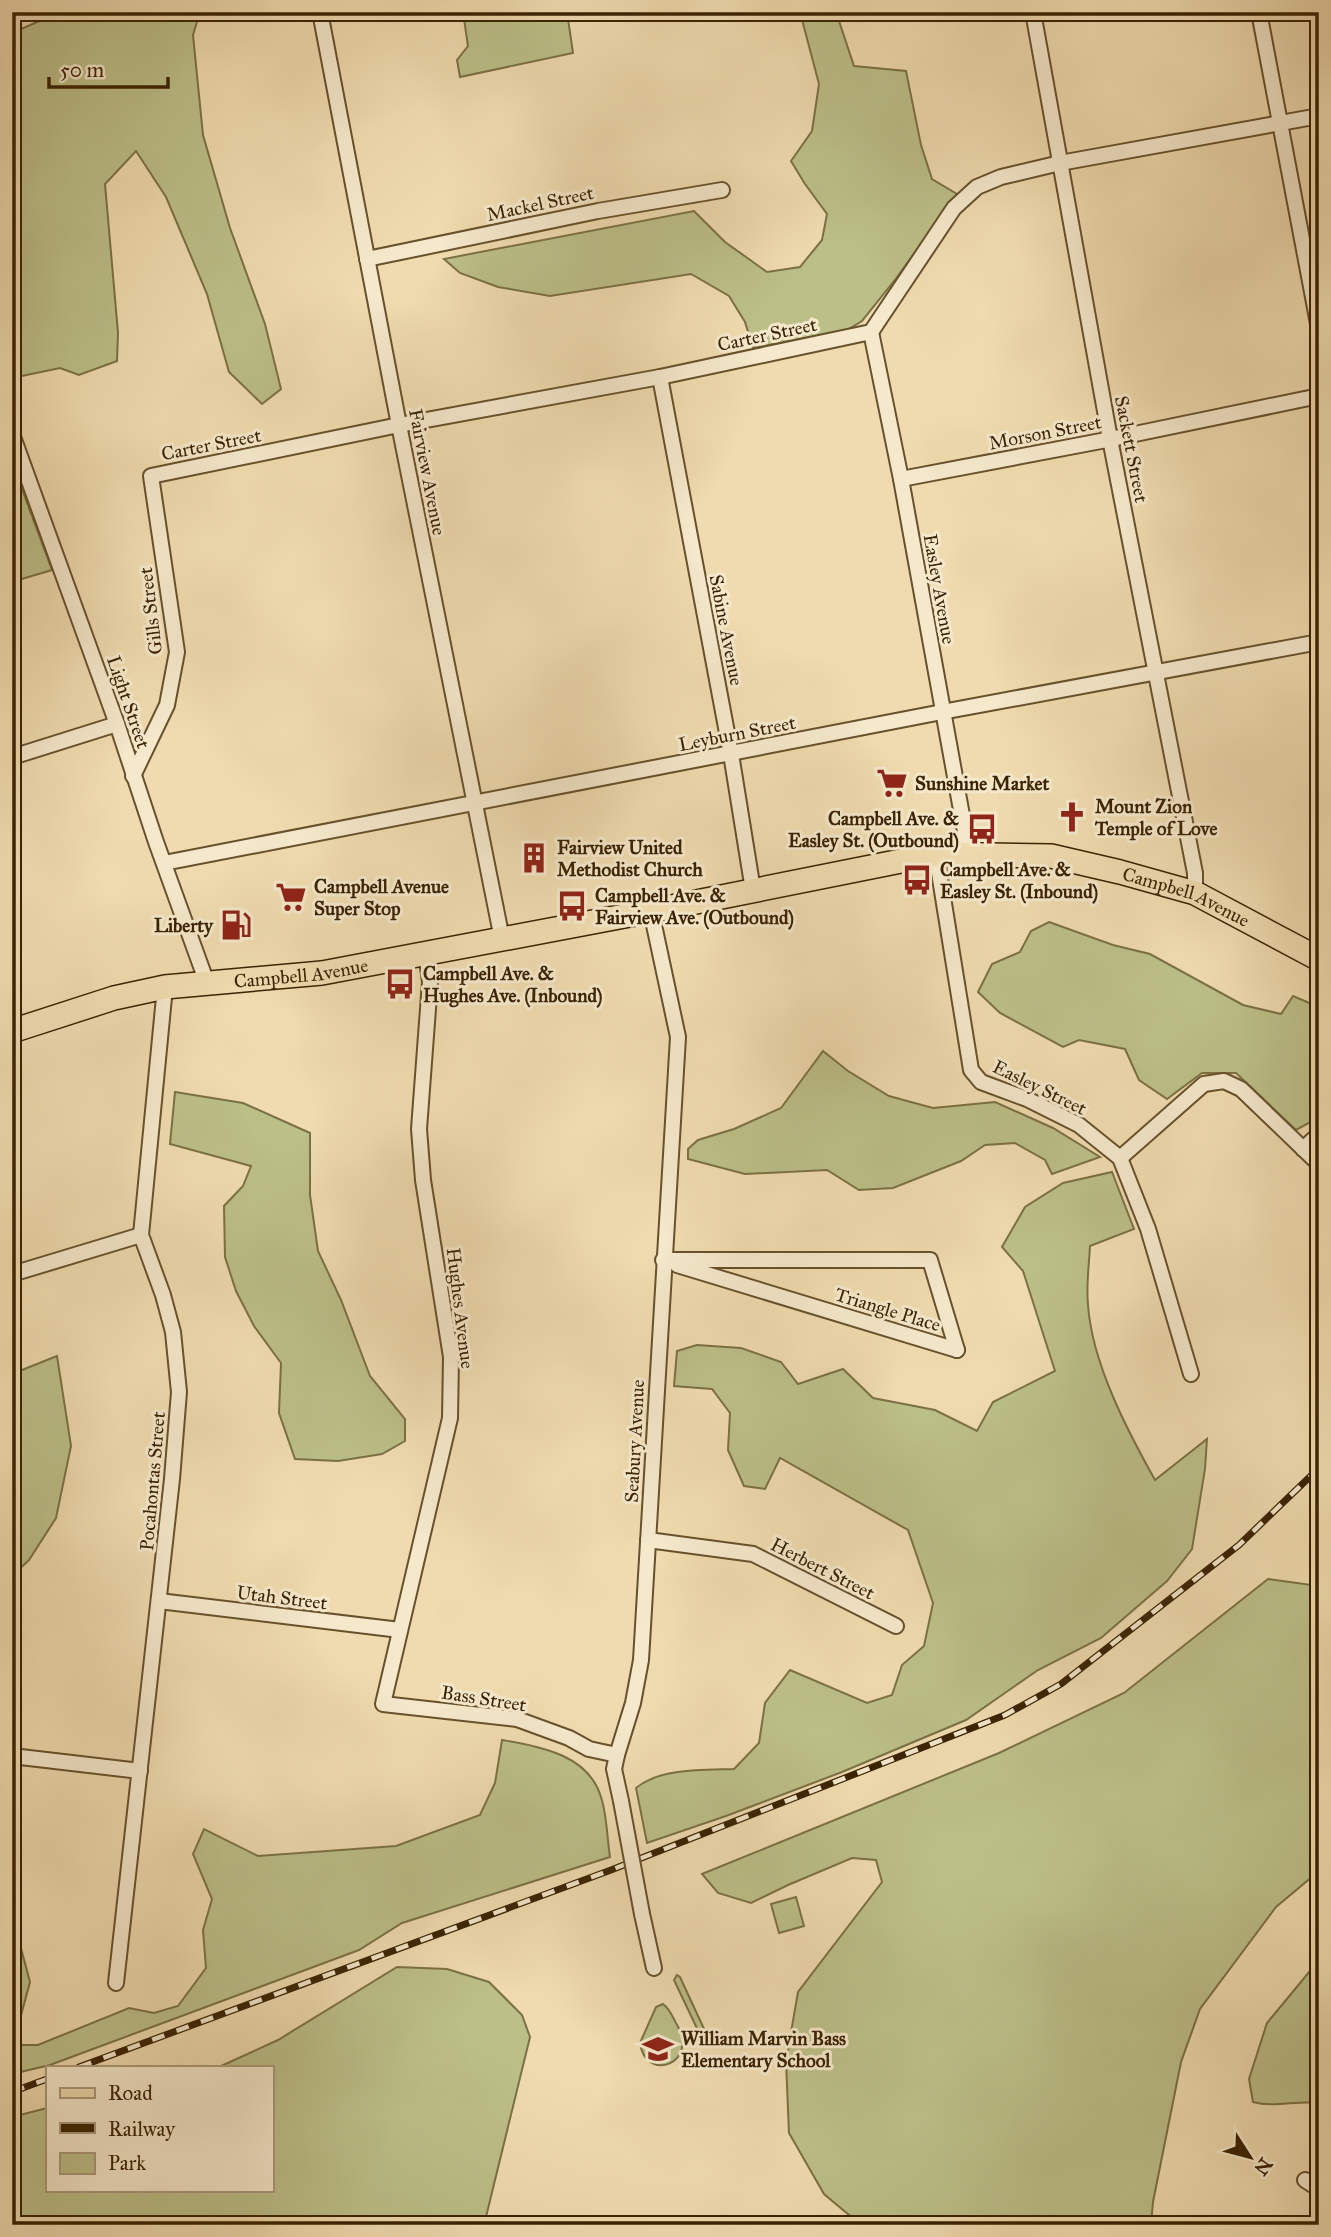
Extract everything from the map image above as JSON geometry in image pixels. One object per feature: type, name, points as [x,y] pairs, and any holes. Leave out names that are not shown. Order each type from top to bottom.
[{"type":"main road","name":"Campbell Avenue","points":[[12,1031],[114,998],[165,987],[322,973],[936,854],[1051,856],[1120,872],[1195,893],[1319,959]]},
{"type":"street","name":"Fairview Avenue","points":[[320,12],[502,939]]},
{"type":"street","name":"Sackett Street","points":[[1033,12],[1110,439],[1195,873],[1195,893]]},
{"type":"street","points":[[1259,12],[1319,329]]},
{"type":"street","points":[[871,332],[954,208],[977,187],[1001,177],[1059,163],[1319,116]]},
{"type":"street","name":"Mackel Street","points":[[367,259],[598,211],[722,190]]},
{"type":"street","name":"Carter Street","points":[[151,476],[399,425],[660,377],[871,332]]},
{"type":"street","name":"Easley Avenue","points":[[871,332],[901,479],[969,854]]},
{"type":"street","name":"Sabine Avenue","points":[[660,377],[731,754],[753,890]]},
{"type":"street","name":"Morson Street","points":[[901,479],[1319,396]]},
{"type":"street","name":"Light Street","points":[[12,434],[207,983]]},
{"type":"street","name":"Gills Street","points":[[133,776],[167,705],[177,652],[151,476]]},
{"type":"street","name":"Leyburn Street","points":[[164,863],[1319,642]]},
{"type":"street","points":[[12,757],[117,724]]},
{"type":"street","name":"Easley Street","points":[[936,854],[971,1070],[981,1082],[1027,1099],[1079,1125],[1120,1158],[1148,1229],[1191,1374]]},
{"type":"street","name":"Seabury Avenue","points":[[651,911],[678,1037],[641,1660],[633,1703],[614,1769],[654,1968]]},
{"type":"street","name":"Hughes Avenue","points":[[383,1704],[450,1418],[451,1357],[423,1180],[419,1129],[430,982],[426,953]]},
{"type":"street","name":"Pocahontas Street","points":[[116,1983],[159,1601],[179,1392],[173,1332],[141,1235],[165,987]]},
{"type":"street","points":[[1120,1158],[1204,1084],[1224,1081],[1241,1089],[1319,1164]]},
{"type":"street","points":[[1303,1149],[1319,1134]]},
{"type":"street","points":[[12,1274],[141,1235]]},
{"type":"street","name":"Triangle Place","points":[[663,1260],[930,1260],[957,1350],[917,1338],[663,1260]]},
{"type":"street","name":"Herbert Street","points":[[648,1540],[753,1554],[896,1626]]},
{"type":"street","name":"Utah Street","points":[[159,1601],[400,1630]]},
{"type":"street","name":"Bass Street","points":[[383,1704],[517,1719],[569,1738],[589,1749],[617,1755]]},
{"type":"street","points":[[12,1756],[139,1771]]},
{"type":"street","points":[[1305,2180],[1319,2189]]},
{"type":"green space","points":[[60,12],[200,12],[193,35],[203,135],[230,228],[265,324],[281,389],[262,404],[229,372],[207,294],[166,197],[136,151],[105,184],[118,333],[117,361],[79,375],[60,368],[12,378],[12,33]]},
{"type":"green space","points":[[463,12],[567,12],[573,53],[460,77],[457,60],[468,46]]},
{"type":"green space","points":[[800,12],[836,12],[854,66],[906,71],[921,145],[932,179],[957,194],[862,321],[847,330],[753,348],[745,322],[729,296],[691,274],[550,296],[498,287],[460,273],[444,259],[694,211],[725,242],[767,272],[800,267],[822,240],[827,214],[791,161],[812,131],[819,84]]},
{"type":"green space","points":[[12,462],[52,570],[12,582]]},
{"type":"green space","points":[[1049,922],[1113,945],[1150,954],[1243,1005],[1281,1014],[1293,996],[1319,1007],[1318,1118],[1296,1130],[1236,1073],[1202,1073],[1167,1099],[1139,1080],[1125,1049],[1079,1040],[1063,1047],[1000,1013],[978,992],[992,964],[1020,952],[1031,931]]},
{"type":"green space","points":[[823,1051],[848,1071],[889,1096],[933,1108],[995,1102],[1053,1128],[1100,1157],[1052,1174],[1045,1160],[1015,1143],[985,1145],[961,1161],[893,1188],[859,1190],[827,1170],[745,1174],[688,1159],[688,1149],[698,1140],[734,1129],[781,1108]]},
{"type":"green space","points":[[175,1092],[243,1103],[310,1133],[310,1195],[318,1251],[341,1300],[370,1376],[405,1419],[405,1441],[382,1454],[338,1461],[295,1459],[279,1413],[281,1363],[254,1326],[236,1291],[225,1257],[224,1206],[243,1186],[251,1166],[170,1144]]},
{"type":"green space","points":[[1112,1172],[1134,1229],[1090,1246],[1087,1290],[1091,1327],[1112,1396],[1155,1480],[1207,1439],[1192,1549],[1167,1581],[1101,1638],[1038,1670],[966,1720],[842,1772],[647,1843],[636,1788],[646,1781],[670,1773],[734,1769],[759,1743],[765,1703],[790,1670],[867,1703],[892,1695],[902,1665],[924,1646],[933,1603],[908,1530],[780,1458],[765,1489],[744,1486],[728,1450],[730,1413],[712,1389],[674,1386],[677,1351],[697,1345],[741,1348],[781,1362],[798,1384],[843,1369],[873,1398],[935,1410],[977,1431],[993,1402],[1055,1371],[1023,1271],[1002,1247],[1025,1207],[1063,1183]]},
{"type":"green space","points":[[57,1356],[71,1446],[56,1518],[29,1560],[12,1576],[12,1374]]},
{"type":"green space","points":[[1268,1579],[1319,1586],[1319,1871],[1276,1907],[1200,2009],[1181,2062],[1153,2202],[1151,2225],[861,2225],[824,2194],[789,2133],[786,2061],[798,1992],[882,1882],[876,1860],[852,1858],[751,1903],[718,1893],[702,1874],[999,1753],[1124,1693]]},
{"type":"green space","points":[[502,1740],[561,1755],[585,1771],[595,1782],[601,1797],[610,1857],[402,1923],[359,1950],[50,2065],[12,2074],[12,1935],[18,1937],[30,1982],[13,2045],[38,2045],[129,2008],[154,2013],[178,2006],[206,1968],[203,1930],[212,1899],[193,1854],[204,1829],[258,1856],[396,1846],[480,1815],[495,1783]]},
{"type":"green space","points":[[796,1897],[804,1926],[779,1933],[771,1904]]},
{"type":"green space","points":[[1319,1960],[1319,2103],[1253,2102],[1249,2079],[1267,2023]]},
{"type":"green space","points":[[397,1967],[447,1969],[489,1982],[522,2015],[530,2037],[484,2225],[12,2225],[12,2117],[46,2108],[46,2192],[273,2192],[273,2066],[221,2066],[278,2040]]},
{"type":"green space","points":[[677,1975],[705,2031],[723,2034],[711,2044],[703,2041],[674,1980]]},
{"type":"green space","points":[[663,2004],[669,2010],[682,2037],[682,2049],[677,2058],[661,2065],[652,2063],[644,2056],[640,2043],[656,2007]]},
{"type":"railway","points":[[82,2066],[611,1870],[1005,1715],[1061,1684],[1239,1545],[1319,1468]]},
{"type":"railway","points":[[12,2092],[46,2079]]},
{"type":"place","name":"Sunshine Market","points":[[892,783]]},
{"type":"place","name":"Mount Zion Temple of Love","points":[[1072,817]]},
{"type":"place","name":"Campbell Ave. & Easley St. (Outbound)","points":[[982,829]]},
{"type":"place","name":"Fairview United Methodist Church","points":[[534,858]]},
{"type":"place","name":"Campbell Ave. & Easley St. (Inbound)","points":[[917,880]]},
{"type":"place","name":"Campbell Avenue Super Stop","points":[[291,897]]},
{"type":"place","name":"Campbell Ave. & Fairview Ave. (Outbound)","points":[[572,906]]},
{"type":"place","name":"Liberty","points":[[236,925]]},
{"type":"place","name":"Campbell Ave. & Hughes Ave. (Inbound)","points":[[400,984]]},
{"type":"place","name":"William Marvin Bass Elementary School","points":[[658,2049]]}]
